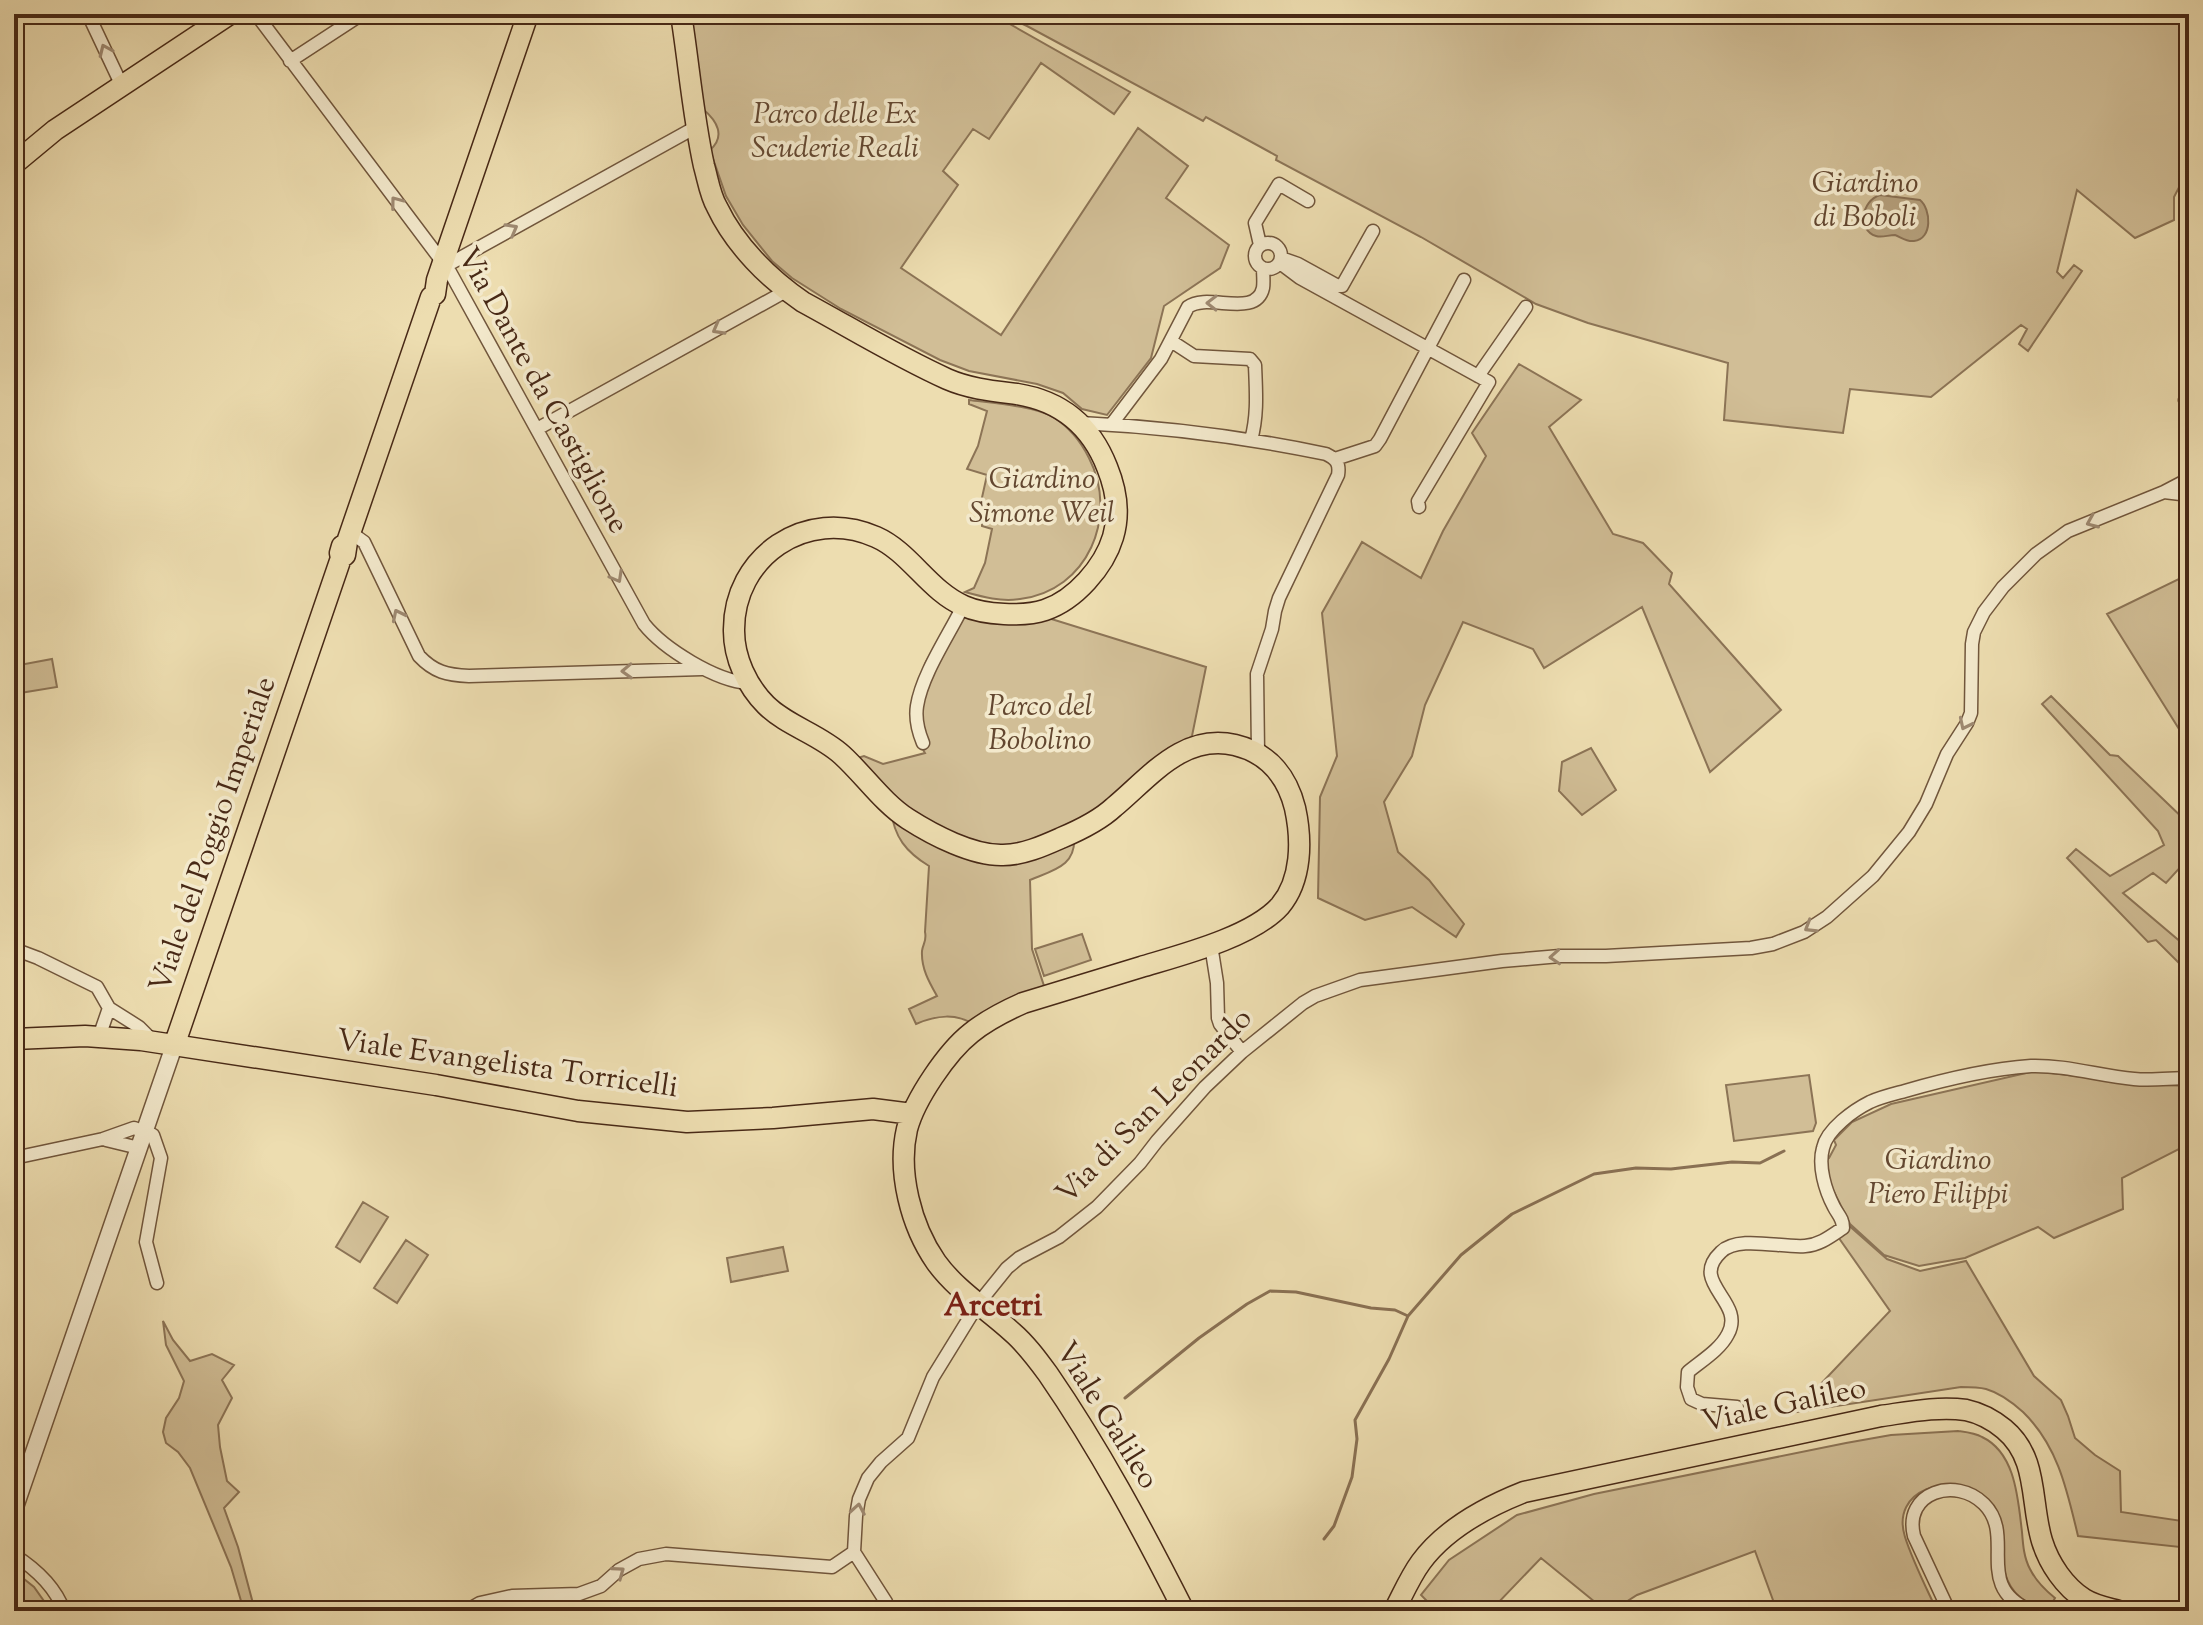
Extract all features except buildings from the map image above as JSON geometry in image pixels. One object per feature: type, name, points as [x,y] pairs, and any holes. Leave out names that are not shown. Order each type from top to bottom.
[{"type":"main road","points":[[14,164],[55,130],[230,14]]},
{"type":"main road","name":"Viale del Poggio Imperiale","points":[[164,1044],[346,544],[528,14]]},
{"type":"main road","points":[[681,14],[696,127],[715,206],[740,243],[786,291],[948,380],[979,390],[1034,397],[1049,402],[1081,423],[1109,470],[1117,508],[1115,530],[1108,550],[1087,580],[1065,599],[1044,611],[1016,614],[992,613],[963,606],[934,585],[903,554],[876,537],[847,529],[817,529],[789,537],[768,551],[750,571],[736,604],[734,642],[748,683],[770,710],[840,753],[901,816],[948,841],[1001,856],[1027,852],[1084,828],[1110,811],[1152,772],[1185,750],[1217,742],[1258,752]]},
{"type":"main road","name":"Viale Galileo","points":[[1184,1611],[1127,1505],[1046,1372],[1014,1334],[936,1262],[916,1223],[909,1198],[905,1142],[912,1114],[940,1068],[966,1037],[997,1015],[1023,1003],[1211,945],[1265,920],[1280,905],[1293,885],[1299,833],[1295,807],[1286,782],[1258,752]]},
{"type":"main road","name":"Viale Evangelista Torricelli","points":[[14,1039],[99,1037],[164,1044],[436,1085],[578,1111],[687,1122],[881,1109],[912,1114]]},
{"type":"main road","name":"Viale Galileo","points":[[1394,1611],[1416,1570],[1442,1539],[1492,1504],[1524,1492],[1568,1482],[1881,1416],[1935,1408],[1968,1411],[1994,1420],[2012,1435],[2025,1454],[2032,1478],[2041,1540],[2058,1574],[2085,1599],[2119,1611]]},
{"type":"street","points":[[88,14],[122,86]]},
{"type":"street","name":"Via Dante da Castiglione","points":[[256,14],[437,281],[450,272],[644,624],[663,644],[705,668],[732,682],[748,683]]},
{"type":"street","points":[[290,61],[362,14]]},
{"type":"street","points":[[437,281],[453,262],[696,127]]},
{"type":"street","points":[[1281,260],[1270,269],[1257,263],[1255,255],[1260,245],[1255,223],[1279,184],[1308,201]]},
{"type":"street","points":[[1281,260],[1298,264],[1342,286],[1373,231]]},
{"type":"street","points":[[1260,245],[1275,244],[1281,260],[1300,278],[1489,382],[1418,501],[1419,507]]},
{"type":"street","points":[[1111,425],[1161,359],[1188,307],[1193,303],[1206,302],[1246,304],[1257,298],[1263,289],[1263,268]]},
{"type":"street","points":[[1335,459],[1375,446],[1464,280]]},
{"type":"street","points":[[537,429],[786,291]]},
{"type":"street","points":[[1478,376],[1526,307]]},
{"type":"street","points":[[1171,341],[1194,356],[1252,361],[1255,365],[1256,424],[1251,440]]},
{"type":"street","points":[[1081,423],[1251,440],[1326,454],[1335,459],[1339,466],[1338,475],[1279,598],[1258,668],[1258,752]]},
{"type":"street","name":"Via di San Leonardo","points":[[854,1552],[859,1499],[868,1478],[908,1438],[933,1377],[978,1304],[1019,1258],[1059,1237],[1097,1207],[1140,1163],[1205,1087],[1242,1052],[1315,996],[1360,980],[1560,956],[1751,948],[1773,944],[1804,932],[1827,917],[1873,876],[1909,832],[1926,804],[1947,754],[1971,713],[1972,644],[1978,622],[1993,598],[2036,554],[2068,531],[2185,481]]},
{"type":"street","points":[[2164,492],[2189,495]]},
{"type":"street","points":[[346,544],[364,542],[419,656],[442,674],[469,676],[705,668]]},
{"type":"street","points":[[923,743],[916,708],[920,692],[963,606]]},
{"type":"street","points":[[1211,945],[1218,1018],[1242,1052]]},
{"type":"street","points":[[14,949],[91,983],[100,990],[109,1008],[164,1044]]},
{"type":"street","points":[[99,1037],[109,1008]]},
{"type":"street","name":"Viale del Poggio Imperiale","points":[[14,1510],[145,1131],[164,1044]]},
{"type":"street","name":"Viale Galileo","points":[[1737,1407],[1702,1404],[1691,1399],[1687,1387],[1688,1372],[1724,1340],[1733,1321],[1733,1313],[1712,1282],[1714,1261],[1719,1253],[1736,1244],[1807,1246],[1823,1241],[1843,1228],[1843,1221],[1833,1206],[1823,1176],[1822,1157],[1823,1145],[1833,1130],[1852,1113],[1871,1102],[1917,1087],[1981,1072],[2043,1067],[2136,1079],[2189,1078]]},
{"type":"street","points":[[14,1158],[103,1139],[134,1128],[153,1135],[161,1158],[146,1242],[157,1283]]},
{"type":"street","points":[[103,1139],[139,1148]]},
{"type":"street","points":[[1949,1611],[1914,1536],[1912,1525],[1917,1506],[1933,1493],[1945,1489],[1970,1494],[1988,1507],[1997,1530],[2000,1585],[2010,1598],[2031,1611]]},
{"type":"street","points":[[466,1611],[480,1603],[512,1596],[579,1594],[601,1586],[619,1570],[639,1559],[666,1554],[832,1567],[854,1552],[889,1611]]},
{"type":"street","points":[[14,1555],[46,1581],[64,1611]]},
{"type":"street","points":[[2063,1611],[2085,1599]]},
{"type":"green space","name":"Parco delle Ex Scuderie Reali","points":[[689,14],[992,14],[1130,92],[1114,114],[1041,63],[989,139],[973,129],[943,171],[958,185],[901,268],[1001,335],[1138,128],[1188,166],[1166,198],[1229,245],[1220,268],[1164,306],[1151,358],[1107,415],[1082,409],[1063,393],[1037,384],[969,371],[940,360],[841,309],[792,278],[772,261],[743,225],[726,196],[710,150],[719,134],[712,118],[703,109]]},
{"type":"green space","name":"Giardino di Boboli","points":[[999,14],[2189,14],[2189,168],[2174,197],[2174,220],[2135,238],[2077,190],[2057,272],[2063,278],[2074,265],[2082,271],[2028,351],[2019,344],[2027,329],[2021,325],[1931,397],[1850,389],[1843,433],[1724,420],[1728,363],[1588,323],[1536,304],[1421,237],[1276,160],[1277,156],[1206,117],[1203,121]]},
{"type":"green space","points":[[1519,364],[1581,400],[1549,427],[1613,534],[1643,543],[1672,573],[1669,584],[1781,710],[1710,772],[1642,607],[1544,668],[1533,649],[1463,622],[1425,705],[1412,756],[1384,802],[1398,852],[1429,880],[1464,924],[1456,937],[1412,907],[1365,920],[1318,898],[1320,797],[1337,756],[1322,613],[1362,542],[1421,578],[1443,531],[1486,456],[1472,433]]},
{"type":"green space","name":"Giardino Simone Weil","points":[[969,400],[1045,413],[1074,435],[1089,458],[1097,480],[1100,503],[1098,526],[1091,547],[1080,566],[1064,582],[1044,593],[1006,600],[965,592],[974,588],[985,563],[992,529],[982,526],[981,502],[987,475],[967,469],[978,446],[987,411],[969,404]]},
{"type":"green space","points":[[2189,574],[2189,745],[2107,614]]},
{"type":"green space","name":"Parco del Bobolino","points":[[957,609],[1045,617],[1206,667],[1192,736],[1096,815],[1023,849],[982,848],[909,814],[854,759],[864,756],[883,764],[925,753],[919,743],[917,688],[926,662]]},
{"type":"green space","points":[[52,659],[57,687],[14,694],[14,666]]},
{"type":"green space","points":[[2051,696],[2110,755],[2118,756],[2189,824],[2189,864],[2184,863],[2166,883],[2153,873],[2123,893],[2189,949],[2189,973],[2156,940],[2148,942],[2067,858],[2076,849],[2110,876],[2164,845],[2158,831],[2042,704]]},
{"type":"green space","points":[[1591,748],[1616,790],[1582,815],[1559,791],[1562,762]]},
{"type":"green space","name":"Parco del Bobolino","points":[[891,810],[969,854],[1074,835],[1072,854],[1068,860],[1055,870],[1030,880],[1032,949],[1046,992],[975,1025],[946,1017],[916,1024],[909,1009],[937,996],[926,975],[922,957],[926,938],[929,866],[902,843]]},
{"type":"green space","points":[[1082,934],[1091,960],[1044,976],[1035,949]]},
{"type":"green space","name":"Giardino Piero Filippi","points":[[2035,1071],[2141,1084],[2189,1086],[2189,1144],[2122,1178],[2123,1209],[2054,1238],[2038,1227],[1965,1258],[1919,1266],[1884,1255],[1850,1224],[1828,1180],[1826,1160],[1836,1145],[1834,1140],[1852,1122],[1891,1104]]},
{"type":"green space","points":[[1809,1075],[1816,1123],[1813,1131],[1734,1141],[1726,1085]]},
{"type":"green space","points":[[363,1202],[388,1217],[360,1262],[336,1247]]},
{"type":"green space","points":[[1846,1223],[1887,1259],[1920,1271],[1966,1261],[2034,1376],[2061,1400],[2075,1438],[2120,1471],[2121,1512],[2189,1522],[2189,1548],[2078,1536],[2060,1470],[2045,1439],[2019,1409],[1986,1389],[1961,1387],[1784,1414],[1816,1389],[1890,1311],[1834,1231]]},
{"type":"green space","points":[[406,1240],[428,1255],[397,1303],[374,1288]]},
{"type":"green space","points":[[783,1247],[788,1271],[731,1282],[727,1258]]},
{"type":"green space","points":[[163,1321],[190,1361],[212,1354],[234,1365],[222,1380],[232,1398],[218,1425],[227,1481],[239,1492],[224,1508],[255,1611],[244,1611],[231,1567],[190,1468],[178,1452],[166,1443],[163,1432],[166,1418],[179,1398],[184,1381],[166,1345]]},
{"type":"green space","points":[[1958,1431],[1979,1436],[1993,1444],[2009,1466],[2017,1492],[2026,1560],[2038,1581],[2055,1598],[2051,1605],[2042,1608],[2027,1602],[2010,1586],[2002,1559],[1997,1517],[1983,1496],[1970,1489],[1940,1486],[1914,1497],[1906,1507],[1903,1520],[1908,1546],[1937,1611],[1777,1611],[1755,1551],[1637,1595],[1612,1611],[1606,1611],[1541,1558],[1493,1608],[1495,1611],[1425,1611],[1427,1601],[1421,1595],[1449,1560],[1517,1515],[1594,1494],[1846,1443],[1891,1435]]},
{"type":"green space","points":[[14,1571],[34,1587],[51,1611],[14,1611]]},
{"type":"shaded area","points":[[1880,195],[1920,200],[1924,204],[1928,223],[1920,239],[1911,241],[1895,235],[1878,237],[1870,233],[1864,222],[1865,209]]},
{"type":"waterway","points":[[1324,1539],[1334,1526],[1352,1477],[1357,1439],[1355,1420],[1389,1359],[1408,1316],[1461,1255],[1512,1214],[1594,1174],[1636,1168],[1671,1169],[1732,1162],[1760,1163],[1784,1151]]},
{"type":"waterway","points":[[1125,1398],[1199,1338],[1270,1291],[1296,1292],[1395,1310],[1408,1316]]},
{"type":"district","name":"Arcetri","points":[[993,1307]]}]
